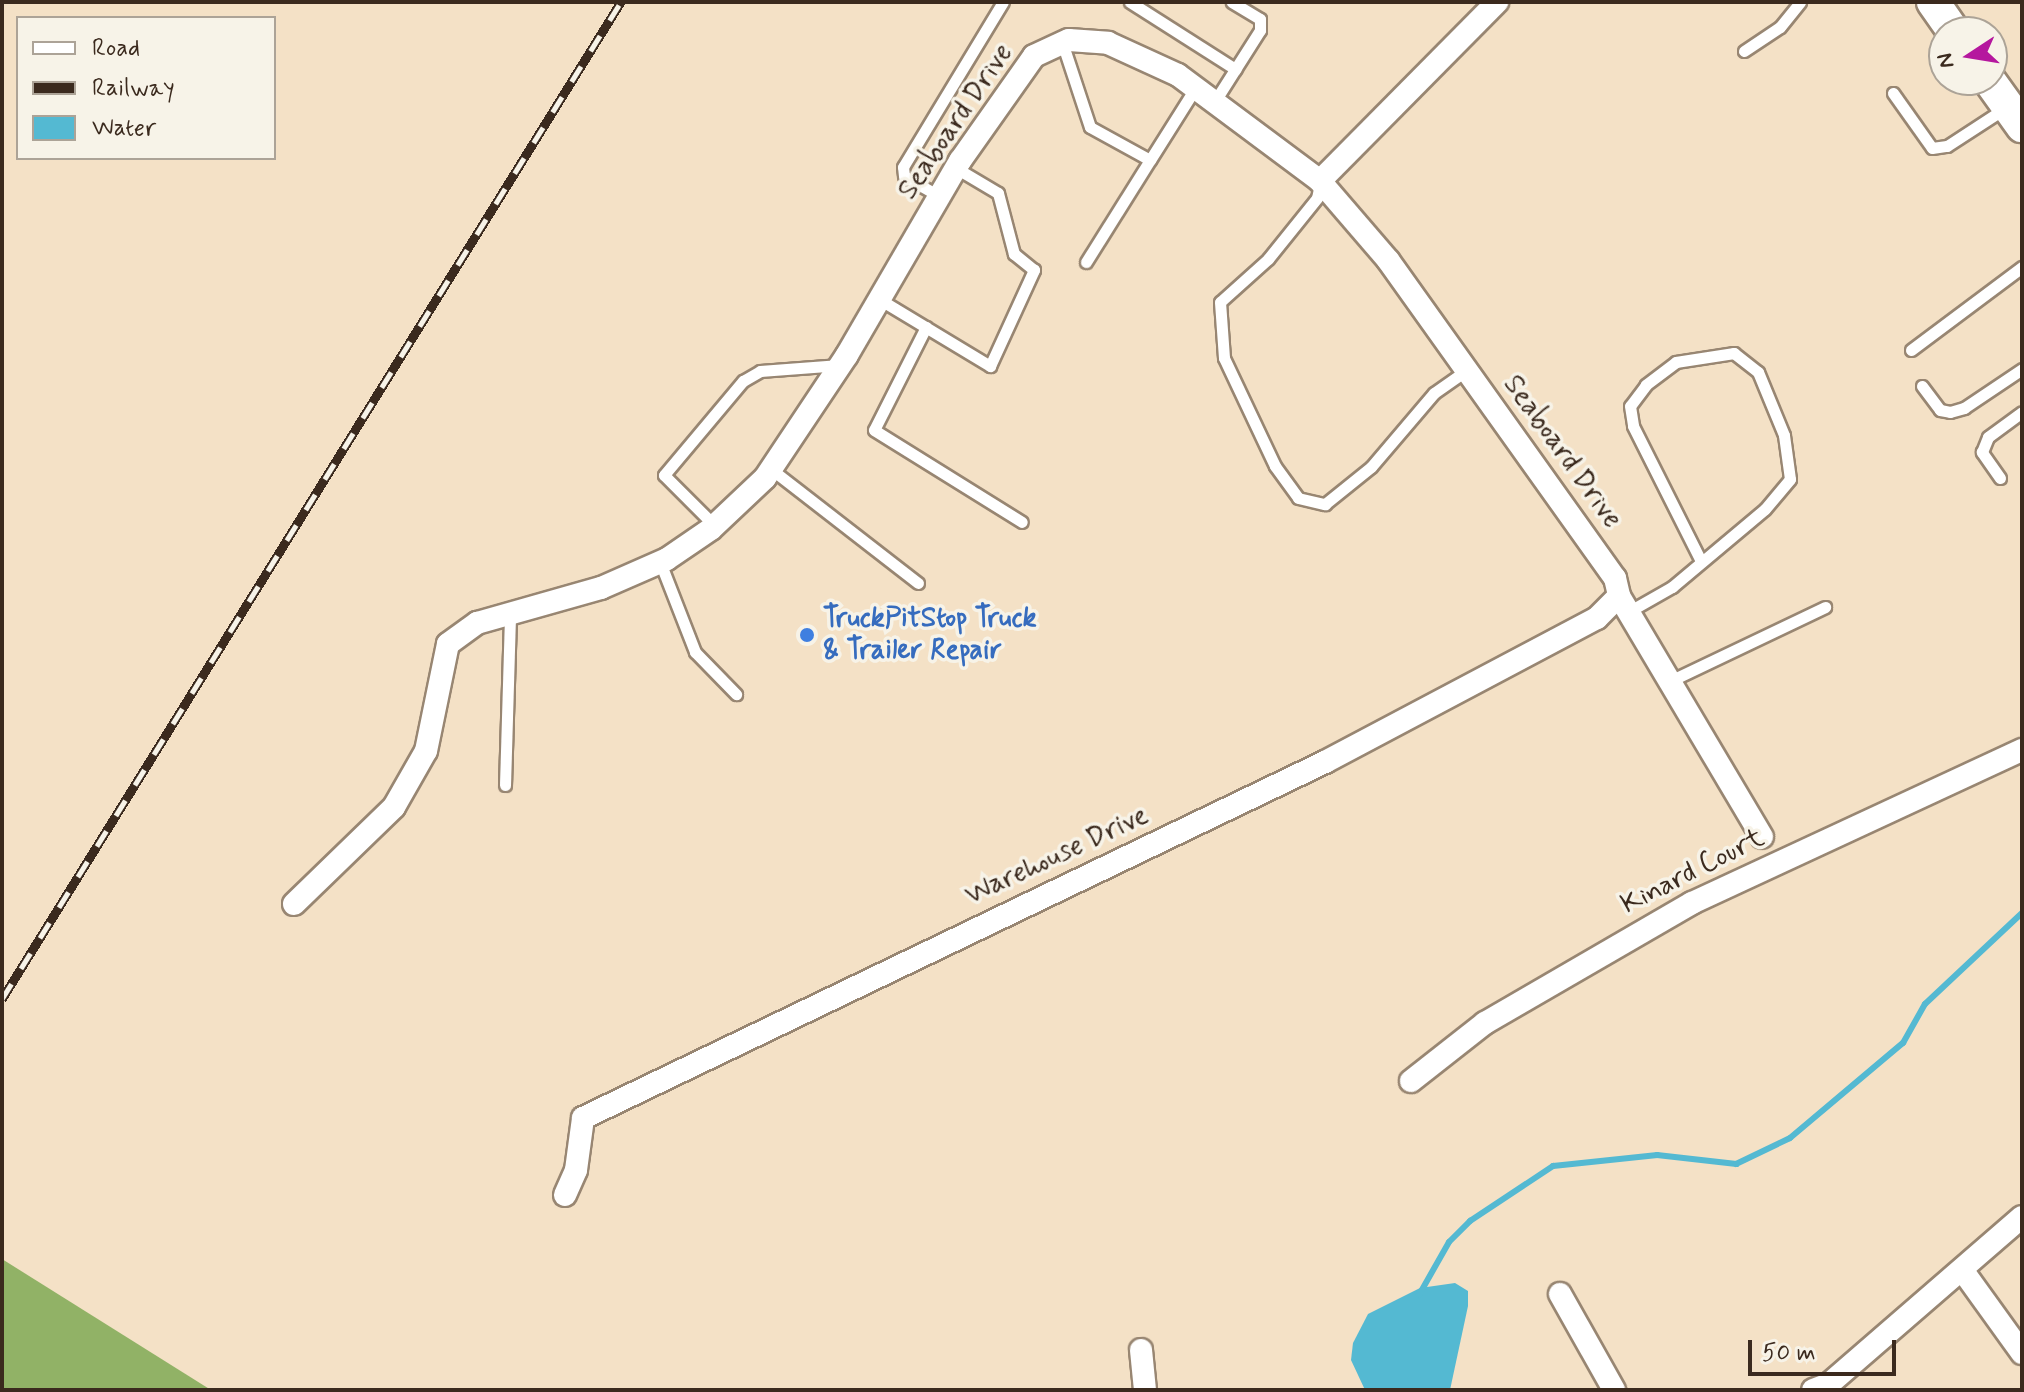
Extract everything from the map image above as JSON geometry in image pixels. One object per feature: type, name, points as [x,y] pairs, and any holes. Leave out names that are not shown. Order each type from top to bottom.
[{"type":"main road","points":[[2001,96],[2015,116]]},
{"type":"street","points":[[1320,181],[1497,2]]},
{"type":"street","name":"Seaboard Drive","points":[[294,904],[394,807],[426,751],[448,644],[477,623],[601,588],[660,562],[715,526],[771,469],[840,365],[956,168],[1034,56],[1062,42],[1108,43],[1196,87],[1320,181],[1388,260],[1615,578],[1624,604],[1762,837]]},
{"type":"street","name":"Warehouse Drive","points":[[565,1195],[576,1170],[583,1118],[1325,762],[1624,604]]},
{"type":"street","name":"Kinard Court","points":[[1411,1081],[1485,1023],[1692,903],[2022,750]]},
{"type":"street","points":[[1813,1390],[1829,1384],[2022,1217]]},
{"type":"street","points":[[1963,1271],[2022,1353]]},
{"type":"street","points":[[1560,1294],[1614,1390]]},
{"type":"street","points":[[1141,1350],[1145,1390]]},
{"type":"lane","points":[[939,196],[904,176],[903,167],[1003,2]]},
{"type":"lane","points":[[1130,2],[1235,69]]},
{"type":"lane","points":[[1215,101],[1260,30],[1260,19],[1232,2]]},
{"type":"lane","points":[[1744,51],[1780,27],[1800,2]]},
{"type":"lane","points":[[1062,42],[1090,127],[1150,160]]},
{"type":"lane","points":[[1086,262],[1196,87]]},
{"type":"lane","points":[[1893,93],[1932,148],[1947,146],[2015,116]]},
{"type":"lane","points":[[879,299],[990,366],[1034,270],[1014,254],[998,193],[956,168]]},
{"type":"lane","points":[[1320,181],[1317,198],[1268,259],[1220,302],[1224,358],[1275,466],[1298,498],[1325,504],[1371,467],[1434,393],[1467,370]]},
{"type":"lane","points":[[1911,350],[2022,267]]},
{"type":"lane","points":[[926,327],[874,430],[1022,522]]},
{"type":"lane","points":[[1624,604],[1701,561],[1765,509],[1790,479],[1784,435],[1758,372],[1734,353],[1676,362],[1646,385],[1630,406],[1633,426],[1701,561]]},
{"type":"lane","points":[[715,526],[664,475],[743,381],[760,371],[840,365]]},
{"type":"lane","points":[[1922,386],[1940,410],[1950,412],[1964,408],[2022,369]]},
{"type":"lane","points":[[2000,478],[1982,452],[1988,437],[2022,412]]},
{"type":"lane","points":[[771,469],[918,583]]},
{"type":"lane","points":[[660,562],[695,652],[736,694]]},
{"type":"lane","points":[[1670,681],[1825,607]]},
{"type":"lane","points":[[505,785],[510,614]]},
{"type":"green space","points":[[2,1259],[211,1390],[2,1390]]},
{"type":"water","points":[[1455,1283],[1468,1291],[1468,1306],[1450,1390],[1365,1390],[1351,1360],[1353,1343],[1368,1314],[1420,1288]]},
{"type":"waterway","points":[[1419,1295],[1449,1242],[1470,1221],[1553,1166],[1657,1155],[1736,1164],[1790,1138],[1903,1043],[1925,1004],[2022,913]]},
{"type":"railway","points":[[2,999],[621,2]]},
{"type":"place","name":"TruckPitStop Truck & Trailer Repair","points":[[807,635]]}]
